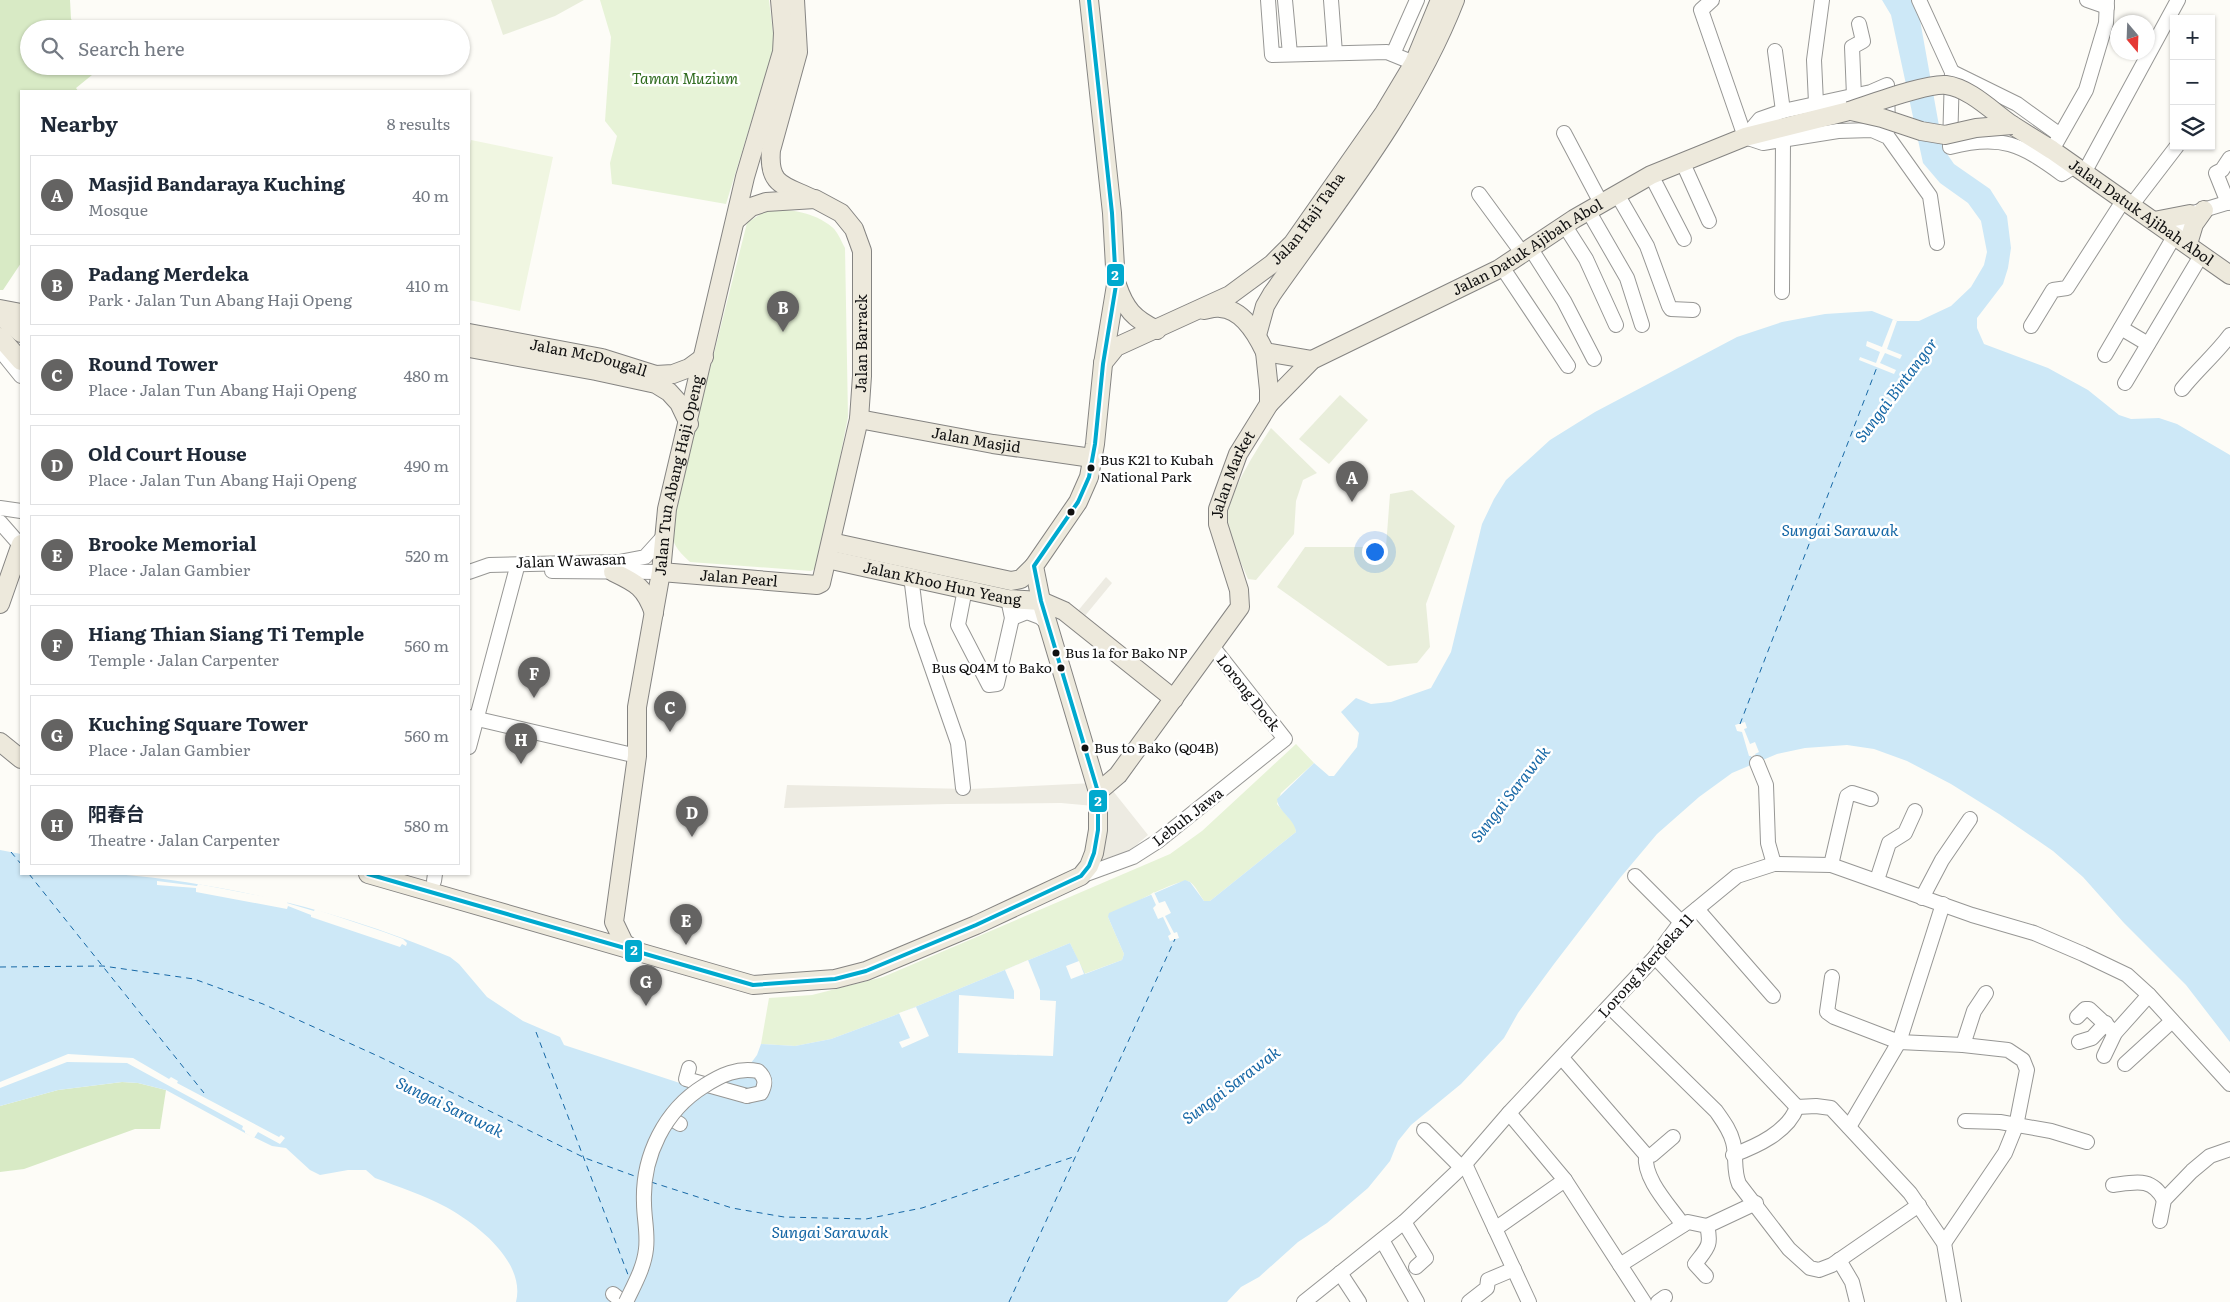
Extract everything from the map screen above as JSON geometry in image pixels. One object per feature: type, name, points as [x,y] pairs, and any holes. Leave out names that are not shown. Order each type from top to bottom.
[{"type":"main road","name":"Jalan Tun Abang Haji Openg","points":[[614,922],[637,756],[637,707],[661,572],[667,509],[736,220],[744,177],[782,52],[783,33],[780,0]]},
{"type":"main road","points":[[795,0],[798,52],[771,150],[769,166],[774,177],[782,185],[815,199]]},
{"type":"main road","points":[[1089,0],[1112,213],[1116,285],[1124,305],[1141,323],[1157,330]]},
{"type":"main road","name":"Jalan Haji Taha","points":[[1103,364],[1116,347],[1199,311],[1230,295],[1272,264],[1292,243],[1384,112],[1414,63],[1440,0]]},
{"type":"main road","name":"Jalan Haji Taha","points":[[1256,335],[1265,306],[1272,294],[1369,157],[1419,81],[1441,36],[1455,0]]},
{"type":"main road","name":"Jalan Datuk Ajibah Abol","points":[[1269,404],[1312,360],[1502,267],[1595,207],[1650,175],[1745,137],[1852,103],[1946,85],[1967,92],[2012,125],[2056,143],[2080,170],[2230,275]]},
{"type":"main road","points":[[1852,103],[1882,118],[1921,132],[1945,135],[1976,128],[2012,125]]},
{"type":"main road","points":[[736,220],[752,207],[766,202],[815,199]]},
{"type":"main road","name":"Jalan Barrack","points":[[815,199],[841,213],[854,229],[862,251],[859,419],[822,582],[817,585]]},
{"type":"main road","points":[[2154,220],[2197,212],[2188,244]]},
{"type":"main road","name":"Jalan Khoo Hun Yeang","points":[[829,550],[1011,581],[1021,579],[1034,566],[1078,502],[1089,478],[1103,364],[1116,285]]},
{"type":"main road","points":[[1199,311],[1221,308],[1242,318],[1256,335],[1265,352],[1270,390],[1269,404]]},
{"type":"main road","points":[[0,309],[20,314]]},
{"type":"main road","points":[[0,316],[20,332]]},
{"type":"main road","name":"Jalan McDougall","points":[[470,333],[602,358],[656,375],[673,374],[690,368],[704,357]]},
{"type":"main road","points":[[0,337],[14,352]]},
{"type":"main road","name":"Jalan McDougall","points":[[470,348],[596,370],[656,384],[669,392],[679,403],[688,424]]},
{"type":"main road","points":[[1265,352],[1294,359],[1312,360]]},
{"type":"main road","name":"Jalan Market","points":[[1098,792],[1118,775],[1240,607],[1239,590],[1218,524],[1218,509],[1238,454],[1269,404]]},
{"type":"main road","name":"Jalan Masjid","points":[[859,419],[993,444],[1092,458]]},
{"type":"main road","points":[[0,604],[20,548]]},
{"type":"main road","name":"Jalan Khoo Hun Yeang","points":[[829,550],[911,576],[965,589],[1008,599],[1041,601],[1064,611],[1174,699]]},
{"type":"main road","points":[[372,875],[753,985],[835,979],[866,971],[976,925],[1081,876],[1089,866],[1094,853],[1098,830],[1098,792],[1041,601],[1034,566]]},
{"type":"main road","points":[[613,572],[637,583],[643,589],[654,613]]},
{"type":"main road","name":"Jalan Pearl","points":[[661,572],[817,585]]},
{"type":"main road","points":[[1048,624],[1052,616],[1064,611]]},
{"type":"main road","points":[[0,745],[20,758]]},
{"type":"main road","points":[[0,745],[20,768]]},
{"type":"main road","points":[[1088,758],[1100,767],[1118,775]]},
{"type":"main road","points":[[419,875],[434,877],[591,926],[604,927],[614,922],[624,943],[635,950]]},
{"type":"street","points":[[1268,0],[1272,55],[1394,54],[1414,63]]},
{"type":"street","points":[[1285,0],[1290,54]]},
{"type":"street","points":[[1331,0],[1335,53]]},
{"type":"street","points":[[1394,54],[1417,0]]},
{"type":"street","points":[[1712,0],[1700,10],[1745,137]]},
{"type":"street","points":[[1816,103],[1814,60],[1822,0]]},
{"type":"street","points":[[1919,0],[1952,72],[1950,147],[1976,140],[1999,142],[2032,152],[2062,174],[2080,170],[2142,60]]},
{"type":"street","points":[[2087,0],[2107,4],[2110,17]]},
{"type":"street","points":[[2155,37],[2178,0]]},
{"type":"street","points":[[1852,103],[1852,47],[1863,41],[1860,24]]},
{"type":"street","points":[[1952,72],[2017,104],[2056,143],[2086,90],[2110,31]]},
{"type":"street","points":[[1775,51],[1783,111]]},
{"type":"street","points":[[1745,137],[1760,118],[1816,103],[1852,103],[1887,85],[1888,137]]},
{"type":"street","points":[[1745,137],[1763,143],[1838,131],[1872,130],[1888,137],[1930,196],[1937,243]]},
{"type":"street","points":[[1564,133],[1627,278],[1642,325]]},
{"type":"street","points":[[1782,292],[1783,140]]},
{"type":"street","points":[[2031,326],[2052,290],[2067,288],[2127,203],[2173,150]]},
{"type":"street","points":[[2197,212],[2229,202],[2216,173],[2222,170],[2230,158]]},
{"type":"street","points":[[1682,162],[1709,221]]},
{"type":"street","points":[[1650,175],[1684,239]]},
{"type":"street","points":[[1479,194],[1527,252],[1564,301],[1594,358]]},
{"type":"street","points":[[1617,194],[1648,246],[1669,306],[1671,309],[1693,310]]},
{"type":"street","points":[[1565,226],[1586,259],[1616,325]]},
{"type":"street","points":[[2105,355],[2121,328],[2188,244]]},
{"type":"street","points":[[2125,383],[2148,344],[2188,244]]},
{"type":"street","points":[[1502,267],[1568,366]]},
{"type":"street","points":[[2121,328],[2148,344]]},
{"type":"street","points":[[2182,389],[2204,362],[2218,352],[2230,335]]},
{"type":"street","points":[[14,352],[20,373]]},
{"type":"street","points":[[0,508],[20,511]]},
{"type":"street","points":[[0,522],[20,544]]},
{"type":"street","name":"Jalan Wawasan","points":[[470,572],[489,565],[619,562],[645,557],[664,536]]},
{"type":"street","points":[[470,740],[473,718],[516,571]]},
{"type":"street","name":"Jalan Wawasan","points":[[470,582],[488,574],[516,571],[661,572]]},
{"type":"street","points":[[911,576],[917,625],[958,743],[963,788]]},
{"type":"street","points":[[965,589],[958,625],[989,685],[996,684],[1012,618],[1008,599]]},
{"type":"street","points":[[1012,618],[1027,612],[1040,617],[1048,624]]},
{"type":"street","name":"Lorong Dock","points":[[1212,646],[1284,739]]},
{"type":"street","points":[[473,718],[637,756]]},
{"type":"street","name":"Lebuh Jawa","points":[[1081,876],[1133,857],[1158,841],[1284,739]]},
{"type":"street","points":[[1757,763],[1766,785],[1768,843],[1774,864]]},
{"type":"street","points":[[1831,865],[1846,796],[1852,793],[1871,798]]},
{"type":"street","points":[[1877,880],[1889,842],[1904,833],[1915,811]]},
{"type":"street","points":[[1922,898],[1942,860],[1970,819]]},
{"type":"street","name":"Lorong Merdeka 11","points":[[1304,1302],[1404,1222],[1463,1165],[1509,1113],[1655,958],[1681,922],[1738,876],[1774,864],[1831,865],[1877,880],[1922,898],[2034,933],[2127,975],[2149,995],[2230,1084]]},
{"type":"street","points":[[1635,876],[1681,922]]},
{"type":"street","points":[[1849,1127],[1899,1042],[1942,904]]},
{"type":"street","points":[[1697,908],[1773,996]]},
{"type":"street","points":[[1655,958],[1797,1107],[1816,1106],[1831,1108],[1919,1206],[1944,1243],[1954,1302]]},
{"type":"street","points":[[1832,977],[1827,1004],[1829,1015],[1899,1042],[1963,1045],[2008,1050],[2023,1060],[2027,1070],[2016,1126],[2005,1153],[1944,1243]]},
{"type":"street","points":[[1963,1045],[1974,1011],[1986,993]]},
{"type":"street","points":[[2079,1042],[2092,1038],[2111,1028],[2149,995]]},
{"type":"street","points":[[1610,1007],[1716,1111],[1734,1143],[1734,1173],[1739,1184],[1756,1203],[1789,1249],[1810,1268],[1819,1270],[1839,1260],[1919,1206]]},
{"type":"street","points":[[2077,1017],[2085,1009],[2089,1010],[2111,1028]]},
{"type":"street","points":[[2125,1064],[2172,1021]]},
{"type":"street","points":[[2104,1056],[2111,1028]]},
{"type":"street","points":[[1562,1058],[1646,1156],[1645,1163],[1653,1182],[1682,1225]]},
{"type":"street","points":[[621,1299],[640,1275],[646,1250],[645,1180],[651,1151],[663,1126],[675,1121],[691,1094],[706,1085],[713,1080],[720,1076],[748,1069],[758,1071],[765,1080],[765,1086],[761,1093],[747,1096],[738,1093],[712,1086],[704,1084],[695,1081],[686,1079],[689,1068]]},
{"type":"street","points":[[1733,1155],[1753,1148],[1775,1134],[1793,1117],[1797,1107]]},
{"type":"street","points":[[1509,1113],[1565,1180],[1644,1302]]},
{"type":"street","points":[[1965,1122],[2000,1122],[2051,1131],[2087,1142]]},
{"type":"street","points":[[1424,1130],[1463,1165],[1529,1302]]},
{"type":"street","points":[[1646,1156],[1652,1154],[1673,1137]]},
{"type":"street","points":[[2160,1221],[2164,1200],[2192,1171],[2210,1156],[2230,1149]]},
{"type":"street","points":[[1495,1229],[1565,1180]]},
{"type":"street","points":[[2113,1185],[2135,1182],[2151,1184],[2158,1188],[2164,1200]]},
{"type":"street","points":[[1620,1265],[1688,1222],[1707,1226],[1756,1203]]},
{"type":"street","points":[[1404,1222],[1426,1258],[1416,1268]]},
{"type":"street","points":[[1706,1276],[1695,1264],[1708,1247],[1710,1240],[1707,1226]]},
{"type":"street","points":[[1382,1240],[1417,1302]]},
{"type":"street","points":[[1839,1260],[1852,1282],[1857,1302]]},
{"type":"street","points":[[1469,1302],[1487,1288],[1488,1280],[1514,1269]]},
{"type":"street","points":[[1340,1273],[1359,1302]]},
{"type":"green space","points":[[0,0],[70,0],[72,20],[20,20],[20,75],[92,75],[76,88],[77,90],[20,90],[20,264],[3,290],[0,290]]},
{"type":"green space","points":[[491,0],[584,0],[555,16],[503,35]]},
{"type":"green space","name":"Taman Muzium","points":[[600,0],[769,0],[774,41],[772,53],[726,204],[612,184],[610,163],[617,136],[605,121],[611,37]]},
{"type":"green space","points":[[471,140],[553,157],[520,311],[470,300]]},
{"type":"green space","points":[[768,209],[793,211],[818,218],[834,229],[845,248],[848,417],[818,567],[811,571],[690,562],[679,551],[672,536],[673,515],[747,223]]},
{"type":"green space","points":[[1340,395],[1368,420],[1329,464],[1299,439]]},
{"type":"green space","points":[[1271,428],[1317,473],[1303,480],[1296,501],[1294,534],[1256,580],[1248,579],[1233,545],[1227,525],[1227,514],[1236,488]]},
{"type":"green space","points":[[1412,490],[1455,526],[1426,604],[1430,647],[1417,663],[1388,666],[1277,587],[1305,547],[1386,547],[1390,494]]},
{"type":"green space","points":[[1296,744],[1314,763],[1281,793],[1277,804],[1295,825],[1296,832],[1210,901],[1204,901],[1192,883],[1184,882],[1163,889],[1108,917],[1124,954],[1122,960],[1084,974],[1070,943],[893,1016],[831,1039],[795,1046],[761,1044],[769,998],[812,995],[883,977],[1170,854],[1202,831]]},
{"type":"green space","points":[[122,1082],[138,1083],[166,1090],[160,1129],[135,1129],[24,1169],[0,1172],[0,1106],[58,1090]]},
{"type":"shaded area","points":[[1106,577],[1112,583],[1084,617],[1072,618]]},
{"type":"shaded area","points":[[1094,783],[1094,806],[1061,803],[784,808],[787,785],[969,789]]},
{"type":"shaded area","points":[[1113,791],[1148,835],[1127,853],[1098,864],[1107,825],[1108,797]]},
{"type":"water","name":"Sungai Sarawak","points":[[1882,0],[1913,0],[1920,20],[1943,148],[1954,164],[1990,189],[2007,216],[2011,248],[2008,268],[2003,284],[1977,318],[1977,328],[1984,344],[2048,368],[2088,390],[2119,415],[2131,419],[2159,418],[2177,424],[2230,455],[2230,1042],[2186,985],[2124,923],[2083,877],[2053,851],[1951,784],[1907,761],[1874,749],[1847,745],[1805,748],[1777,754],[1732,773],[1699,797],[1657,834],[1620,878],[1554,964],[1518,1013],[1504,1038],[1461,1084],[1411,1125],[1398,1141],[1390,1161],[1368,1188],[1327,1223],[1298,1242],[1259,1277],[1241,1287],[1227,1302],[516,1302],[517,1287],[514,1273],[506,1259],[484,1234],[458,1214],[411,1191],[375,1178],[366,1170],[348,1170],[320,1175],[310,1170],[286,1148],[272,1146],[245,1133],[166,1090],[138,1083],[122,1082],[58,1090],[0,1106],[0,850],[20,854],[20,875],[122,875],[202,885],[287,902],[369,926],[450,957],[459,964],[487,997],[523,1021],[560,1037],[564,1045],[695,1088],[748,1067],[757,1055],[761,1044],[795,1046],[831,1039],[893,1016],[1070,943],[1085,974],[1122,960],[1124,954],[1108,917],[1109,913],[1185,880],[1190,882],[1204,901],[1210,901],[1296,832],[1293,823],[1280,808],[1277,799],[1314,763],[1329,776],[1334,776],[1357,747],[1359,733],[1341,712],[1356,698],[1371,704],[1391,702],[1431,688],[1451,652],[1482,524],[1506,480],[1550,440],[1595,412],[1737,337],[1782,322],[1825,314],[1872,311],[1897,321],[1919,321],[1951,306],[1971,287],[1984,265],[1987,252],[1981,221],[1968,203],[1940,183],[1923,163],[1891,15]]},
{"type":"pier","points":[[1893,319],[1897,321],[1887,349],[1902,355],[1900,359],[1885,353],[1880,363],[1896,370],[1894,374],[1859,360],[1860,357],[1876,363],[1880,352],[1866,346],[1867,341],[1882,347]]},
{"type":"pier","points":[[1745,722],[1747,728],[1744,729],[1750,744],[1755,742],[1759,752],[1755,754],[1758,762],[1754,763],[1751,756],[1749,756],[1742,732],[1737,731],[1735,725]]},
{"type":"pier","points":[[157,881],[197,886],[198,884],[288,901],[287,903],[314,911],[315,909],[384,932],[403,939],[407,943],[406,946],[402,944],[400,947],[311,917],[311,915],[288,906],[287,909],[196,892],[196,888],[157,885]]},
{"type":"pier","points":[[1154,892],[1159,903],[1165,901],[1171,913],[1165,916],[1174,933],[1177,932],[1179,938],[1170,941],[1168,936],[1171,934],[1163,917],[1158,919],[1153,908],[1156,905],[1151,894]]},
{"type":"pier","points":[[1028,960],[1040,990],[1040,1000],[1056,1001],[1053,1056],[958,1053],[959,995],[1014,999],[1014,991],[1005,970]]},
{"type":"pier","points":[[1079,961],[1084,974],[1071,979],[1066,966]]},
{"type":"pier","points":[[916,1007],[929,1036],[902,1048],[899,1042],[910,1038],[899,1013]]},
{"type":"pier","points":[[68,1054],[133,1058],[279,1137],[281,1135],[285,1138],[280,1144],[258,1132],[254,1138],[245,1133],[242,1129],[243,1126],[127,1063],[67,1062],[0,1088],[0,1082]]},
{"type":"ferry route","points":[[1740,724],[1877,367]]},
{"type":"ferry route","points":[[11,852],[20,863]]},
{"type":"ferry route","points":[[30,875],[204,1093]]},
{"type":"ferry route","points":[[1009,1302],[1175,939]]},
{"type":"ferry route","points":[[0,967],[103,966],[194,979],[263,1004],[380,1057],[585,1158],[640,1178]]},
{"type":"ferry route","points":[[536,1032],[630,1280]]},
{"type":"ferry route","points":[[651,1182],[732,1208],[784,1217],[866,1219],[922,1208],[1076,1156]]},
{"type":"transit line","name":"2","points":[[371,875],[753,985],[835,979],[866,971],[976,925],[1081,876],[1089,866],[1094,853],[1098,830],[1098,792],[1041,601],[1034,566],[1078,502],[1089,477],[1095,444],[1103,364],[1116,285],[1112,213],[1089,0]]},
{"type":"place","name":"Padang Merdeka","points":[[783,332]]},
{"type":"place","name":"Bus K21 to Kubah National Park","points":[[1091,468]]},
{"type":"place","name":"Masjid Bandaraya Kuching","points":[[1352,502]]},
{"type":"place","name":"Bus 1a for Bako NP","points":[[1056,653]]},
{"type":"place","name":"Bus Q04M to Bako","points":[[1061,668]]},
{"type":"place","name":"Hiang Thian Siang Ti Temple","points":[[534,698]]},
{"type":"place","name":"Round Tower","points":[[670,732]]},
{"type":"place","name":"Bus to Bako (Q04B)","points":[[1085,748]]},
{"type":"place","name":"阳春台","points":[[521,764]]},
{"type":"place","name":"Old Court House","points":[[692,837]]},
{"type":"place","name":"Brooke Memorial","points":[[686,945]]},
{"type":"place","name":"Kuching Square Tower","points":[[646,1006]]},
{"type":"water label","name":"Sungai Bintangor","points":[[1896,390]]}]
